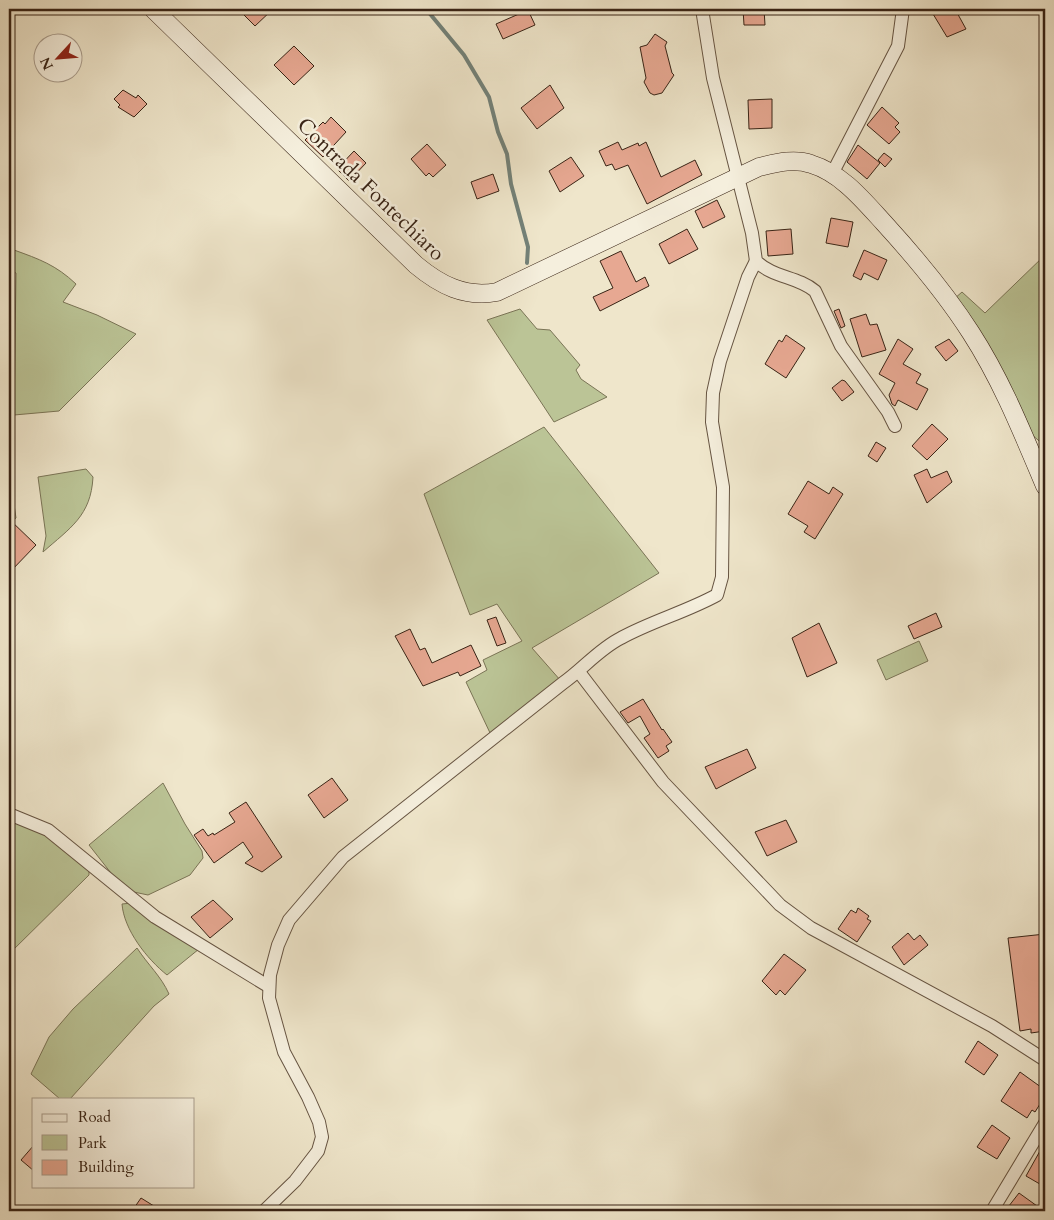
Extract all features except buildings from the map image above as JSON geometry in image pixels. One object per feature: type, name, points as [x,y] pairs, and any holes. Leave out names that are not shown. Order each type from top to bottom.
[{"type":"main road","name":"Contrada Fontechiaro","points":[[152,9],[416,265],[433,279],[466,293],[486,294],[497,292],[576,256],[737,176],[759,167],[785,162],[809,163],[832,174],[863,200],[897,237],[945,296],[971,332],[1008,401],[1045,486]]},
{"type":"street","points":[[264,1211],[273,1205],[295,1181],[318,1151],[322,1137],[319,1122],[308,1097],[284,1052],[274,1019],[268,986],[278,945],[289,920],[343,857],[620,638],[709,600],[717,595],[720,588],[723,488],[712,422],[713,393],[720,361],[748,277],[756,261],[752,233],[713,78],[702,9]]},
{"type":"street","points":[[832,174],[898,46],[903,9]]},
{"type":"street","points":[[756,261],[772,273],[808,285],[815,290],[842,346],[888,412],[895,426]]},
{"type":"street","points":[[579,672],[663,782],[780,905],[811,928],[992,1026],[1045,1060]]},
{"type":"street","points":[[9,814],[48,830],[155,917],[268,986]]},
{"type":"street","points":[[992,1211],[1045,1123]]},
{"type":"green space","points":[[14,250],[47,263],[76,284],[63,302],[97,315],[136,334],[59,411],[14,415],[16,273],[9,270],[9,251]]},
{"type":"green space","points":[[1045,255],[1045,446],[1031,434],[954,299],[962,292],[985,313]]},
{"type":"green space","points":[[520,309],[537,329],[550,330],[580,365],[576,370],[581,379],[607,397],[554,422],[487,320]]},
{"type":"green space","points":[[544,427],[659,573],[532,648],[561,681],[491,735],[466,682],[487,670],[483,660],[522,641],[497,604],[470,615],[424,494]]},
{"type":"green space","points":[[86,469],[93,477],[88,502],[83,512],[70,528],[43,552],[46,536],[38,477]]},
{"type":"green space","points":[[9,471],[16,518],[9,524]]},
{"type":"green space","points":[[919,641],[928,661],[886,680],[877,660]]},
{"type":"green space","points":[[163,783],[202,851],[203,858],[190,875],[148,895],[129,891],[111,873],[89,845]]},
{"type":"green space","points":[[11,820],[42,832],[89,868],[89,875],[9,954],[9,827]]},
{"type":"green space","points":[[132,903],[199,949],[167,975],[144,952],[127,924],[122,904]]},
{"type":"green space","points":[[137,948],[169,994],[154,1006],[71,1098],[59,1098],[31,1074],[49,1037],[73,1009]]},
{"type":"waterway","points":[[426,9],[464,55],[489,97],[498,132],[507,154],[511,184],[528,247],[527,263]]}]
